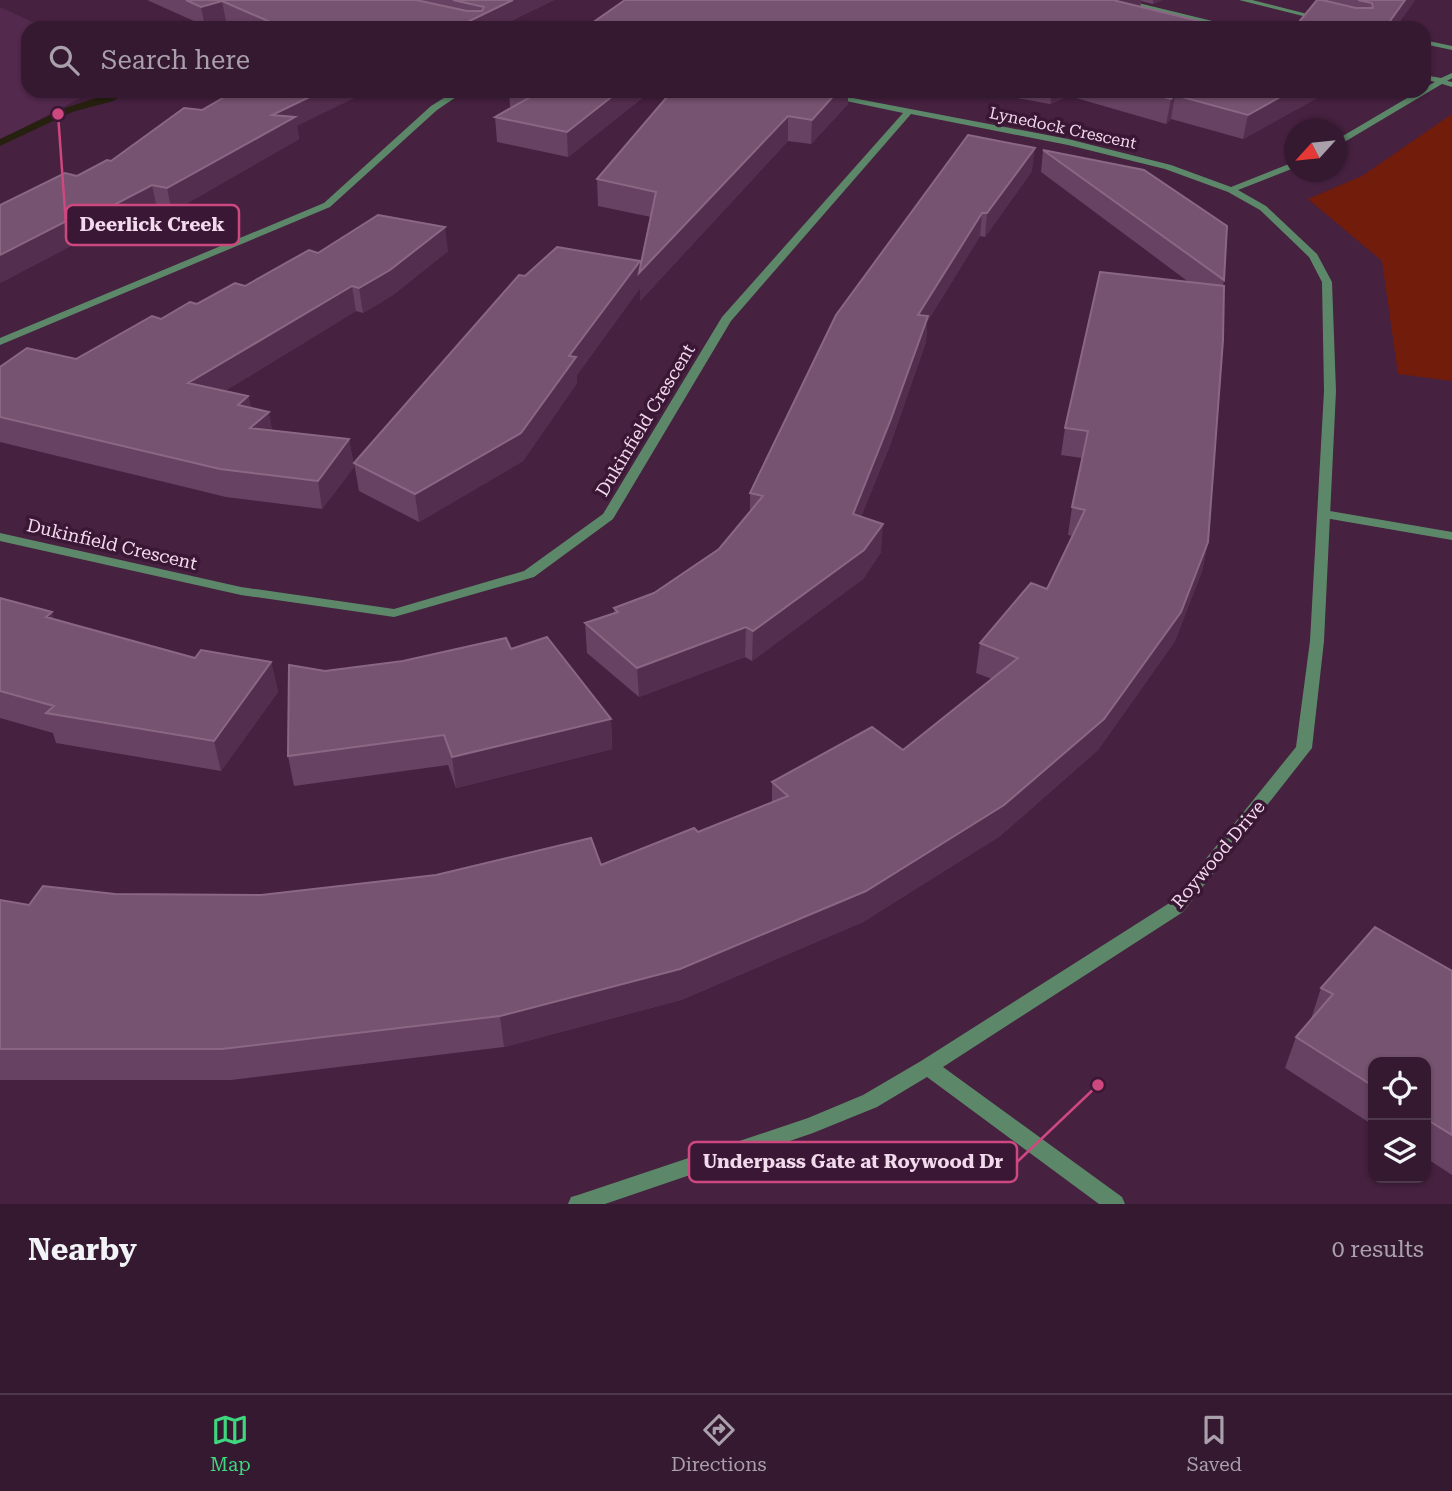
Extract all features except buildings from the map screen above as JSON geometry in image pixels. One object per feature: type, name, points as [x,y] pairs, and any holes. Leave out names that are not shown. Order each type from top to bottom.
[{"type":"street","points":[[1117,0],[1207,21]]},
{"type":"street","points":[[1243,0],[1329,21]]},
{"type":"street","points":[[1431,44],[1452,48]]},
{"type":"street","points":[[1431,92],[1449,82],[1452,75]]},
{"type":"street","points":[[1431,78],[1449,82]]},
{"type":"street","points":[[0,342],[327,205],[434,108],[450,98]]},
{"type":"street","name":"Lynedock Crescent","points":[[840,98],[1123,154],[1231,190]]},
{"type":"street","points":[[1347,138],[1420,98]]},
{"type":"street","name":"Dukinfield Crescent","points":[[0,537],[241,591],[394,613],[528,574],[608,516],[726,319],[909,111]]},
{"type":"street","points":[[1231,190],[1284,169]]},
{"type":"street","name":"Roywood Drive","points":[[578,1204],[813,1125],[870,1101],[928,1067],[1177,907],[1304,748],[1317,641],[1324,514],[1330,391],[1327,282],[1313,256],[1291,232],[1263,208],[1231,190]]},
{"type":"street","points":[[1324,514],[1452,536]]},
{"type":"street","points":[[928,1067],[1115,1204]]},
{"type":"shaded area","points":[[0,7],[31,21],[21,21],[21,98],[81,98],[0,140]]},
{"type":"shaded area","points":[[1452,114],[1452,381],[1398,374],[1382,261],[1308,199],[1362,176]]},
{"type":"waterway","points":[[0,143],[69,110],[111,98]]},
{"type":"place","name":"Deerlick Creek","points":[[58,114]]},
{"type":"place","name":"Underpass Gate at Roywood Dr","points":[[1098,1085]]}]
